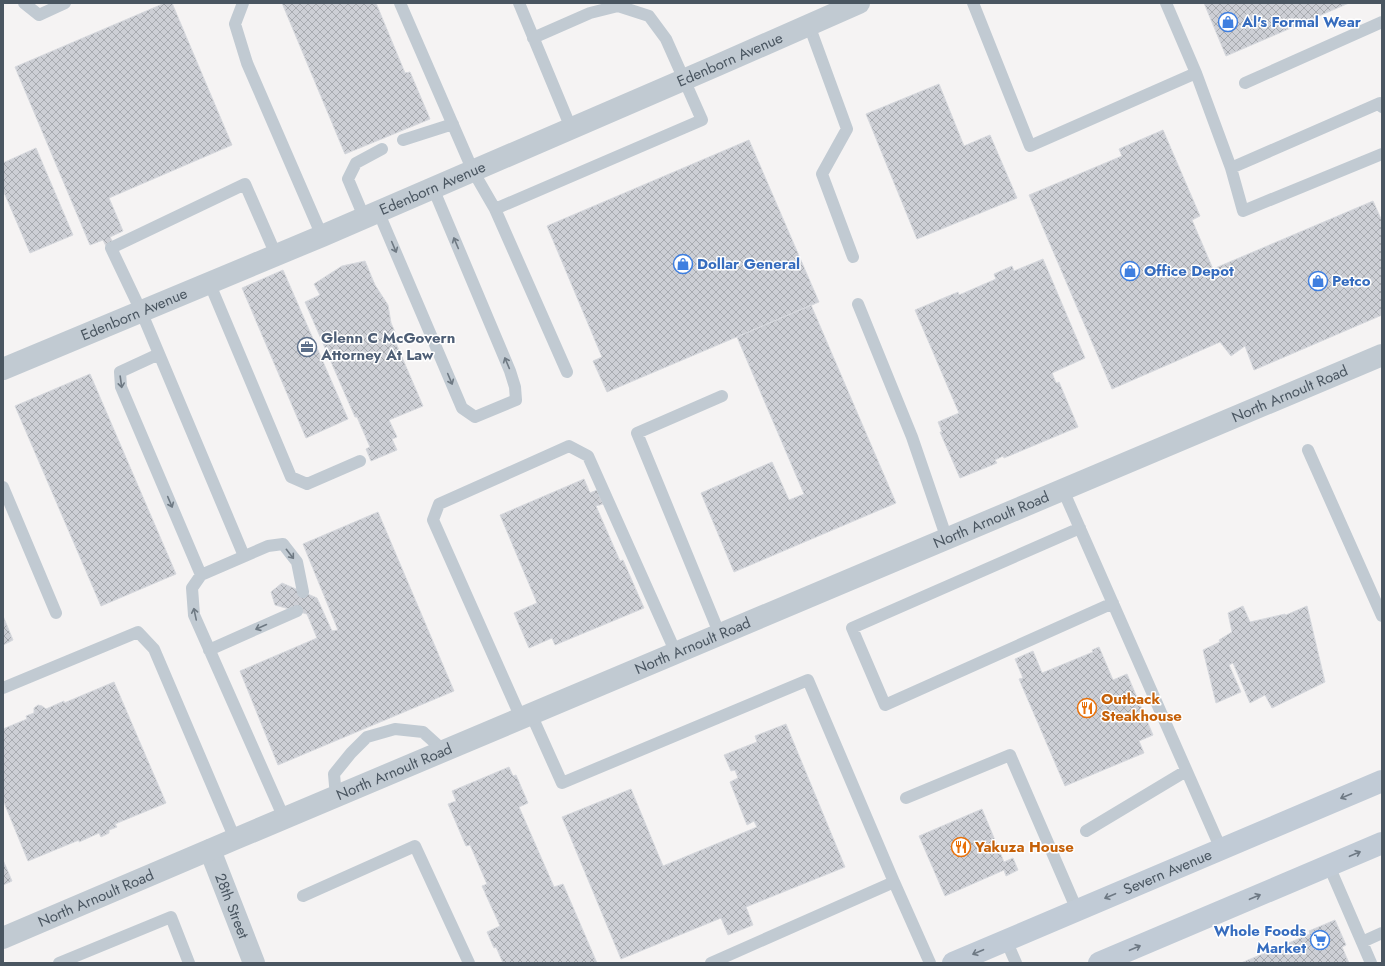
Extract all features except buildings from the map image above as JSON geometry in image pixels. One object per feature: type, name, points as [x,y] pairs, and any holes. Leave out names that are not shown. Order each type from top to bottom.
[{"type":"street","name":"Edenborn Avenue","points":[[3,369],[322,236],[685,80],[859,3]]},
{"type":"street","name":"North Arnoult Road","points":[[3,938],[1382,355]]},
{"type":"street","name":"Severn Avenue","points":[[953,963],[1382,781]]},
{"type":"street","points":[[1100,963],[1382,843]]},
{"type":"street","name":"28th Street","points":[[210,850],[254,963]]},
{"type":"lane","points":[[24,3],[39,15],[65,3]]},
{"type":"lane","points":[[244,3],[235,24],[247,63],[322,236]]},
{"type":"lane","points":[[400,3],[473,170],[495,209],[567,372]]},
{"type":"lane","points":[[519,3],[572,128]]},
{"type":"lane","points":[[973,3],[1030,146],[1196,73]]},
{"type":"lane","points":[[1166,3],[1196,73],[1231,168],[1243,211],[1382,154]]},
{"type":"lane","points":[[495,209],[702,120],[666,39],[649,16],[618,6],[590,14],[533,38]]},
{"type":"lane","points":[[1245,83],[1382,22]]},
{"type":"lane","points":[[809,25],[846,129],[822,174],[853,257]]},
{"type":"lane","points":[[1231,168],[1380,103],[1382,107]]},
{"type":"lane","points":[[403,140],[453,124]]},
{"type":"lane","points":[[382,149],[356,163],[348,178],[371,214],[462,408],[475,417],[516,400],[515,387],[510,371],[433,188]]},
{"type":"lane","points":[[244,556],[141,311],[111,248],[245,184],[276,255]]},
{"type":"lane","points":[[209,282],[291,477],[307,484],[360,461]]},
{"type":"lane","points":[[858,304],[912,437],[948,539]]},
{"type":"lane","points":[[159,354],[120,372],[122,387],[201,575]]},
{"type":"lane","points":[[720,635],[637,433],[722,396]]},
{"type":"lane","points":[[676,653],[588,456],[569,446],[439,504],[433,520],[526,716],[562,783],[808,680],[930,963]]},
{"type":"lane","points":[[1308,450],[1382,616]]},
{"type":"lane","points":[[3,487],[56,613]]},
{"type":"lane","points":[[1063,490],[1220,849]]},
{"type":"lane","points":[[1080,528],[852,628],[885,705],[1113,603]]},
{"type":"lane","points":[[284,818],[194,615],[192,588],[201,575],[268,546],[283,544],[297,562],[303,592]]},
{"type":"lane","points":[[209,650],[297,611]]},
{"type":"lane","points":[[3,688],[138,632],[154,649],[236,839]]},
{"type":"lane","points":[[336,797],[334,774],[351,753],[367,737],[395,729],[423,732],[444,751]]},
{"type":"lane","points":[[906,798],[1010,755],[1076,910]]},
{"type":"lane","points":[[1086,831],[1186,771]]},
{"type":"lane","points":[[303,896],[415,846],[469,963]]},
{"type":"lane","points":[[1329,866],[1371,963]]},
{"type":"lane","points":[[710,963],[894,882]]},
{"type":"lane","points":[[59,963],[171,917],[189,963]]},
{"type":"lane","points":[[1362,942],[1382,932]]},
{"type":"lane","points":[[1006,940],[1016,963]]},
{"type":"place","name":"Al's Formal Wear","points":[[1228,22]]},
{"type":"place","name":"Dollar General","points":[[683,264]]},
{"type":"place","name":"Office Depot","points":[[1130,271]]},
{"type":"place","name":"Petco","points":[[1318,281]]},
{"type":"place","name":"Glenn C McGovern Attorney At Law","points":[[307,347]]},
{"type":"place","name":"Outback Steakhouse","points":[[1087,708]]},
{"type":"place","name":"Yakuza House","points":[[961,847]]},
{"type":"place","name":"Whole Foods Market","points":[[1320,940]]}]
